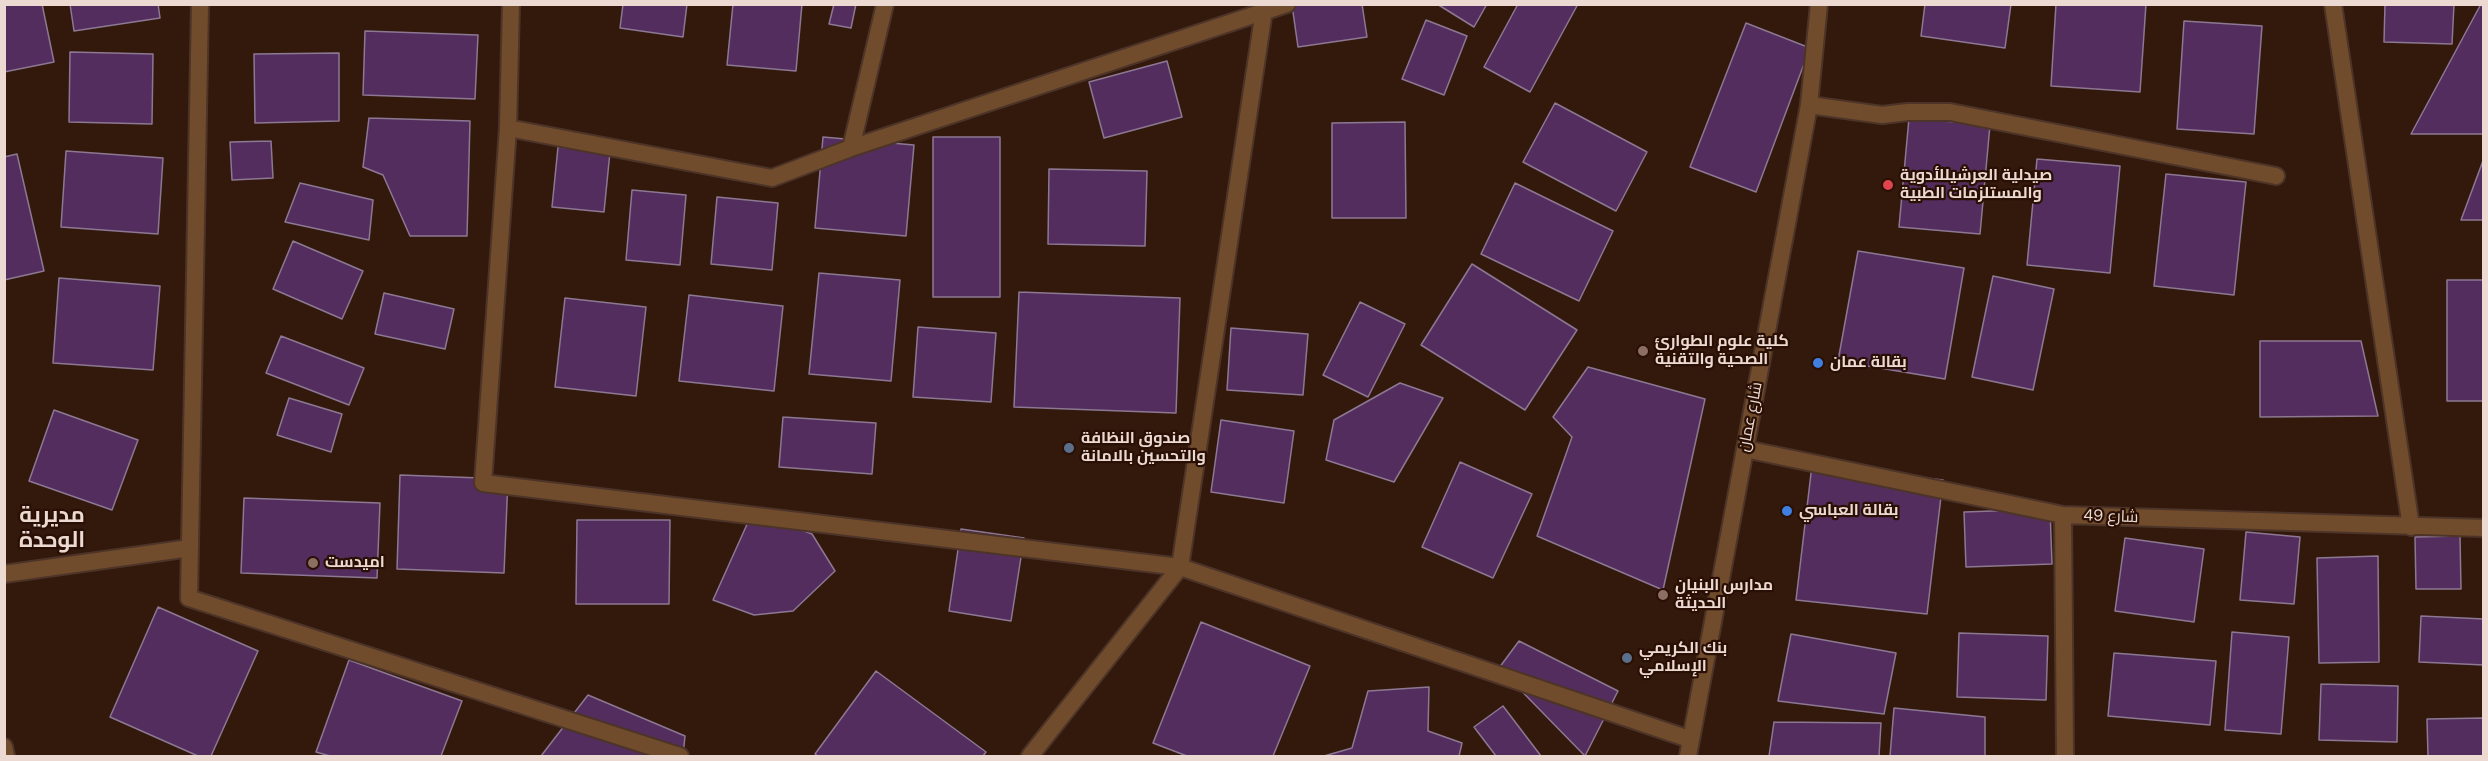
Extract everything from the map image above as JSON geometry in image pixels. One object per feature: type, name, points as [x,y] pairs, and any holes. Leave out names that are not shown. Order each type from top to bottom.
[{"type":"street","points":[[200,4],[189,597],[680,756]]},
{"type":"street","points":[[511,4],[508,128],[483,483],[1180,567],[1689,739]]},
{"type":"street","points":[[851,148],[885,4]]},
{"type":"street","points":[[508,128],[772,178],[851,148],[1265,8],[1287,4]]},
{"type":"street","name":"شارع عمان","points":[[1688,756],[1689,739],[1809,105],[1819,4]]},
{"type":"street","points":[[2333,4],[2411,527]]},
{"type":"street","points":[[1030,756],[1180,567],[1265,8]]},
{"type":"street","points":[[1809,105],[1882,115],[1908,112],[1950,112],[2276,176]]},
{"type":"street","name":"شارع 49","points":[[1745,449],[2063,515],[2484,528]]},
{"type":"street","points":[[2063,515],[2065,756]]},
{"type":"street","points":[[4,574],[190,548]]},
{"type":"street","points":[[4,747],[6,756]]},
{"type":"building","points":[[4,4],[42,4],[54,62],[4,72]]},
{"type":"building","points":[[70,4],[158,4],[160,18],[74,31]]},
{"type":"building","points":[[623,4],[687,4],[683,37],[620,28]]},
{"type":"building","points":[[733,4],[802,4],[796,71],[727,65]]},
{"type":"building","points":[[834,4],[856,4],[851,28],[829,24]]},
{"type":"building","points":[[1362,4],[1367,37],[1298,47],[1292,5]]},
{"type":"building","points":[[1437,4],[1487,4],[1474,27]]},
{"type":"building","points":[[1518,4],[1578,4],[1530,92],[1484,67]]},
{"type":"building","points":[[1925,4],[2011,4],[2005,48],[1921,36]]},
{"type":"building","points":[[2056,4],[2146,4],[2140,92],[2051,86]]},
{"type":"building","points":[[2385,4],[2454,4],[2452,44],[2384,42]]},
{"type":"building","points":[[2481,4],[2484,4],[2484,134],[2411,134]]},
{"type":"building","points":[[1426,20],[1467,36],[1444,95],[1402,79]]},
{"type":"building","points":[[2184,21],[2262,26],[2254,134],[2177,129]]},
{"type":"building","points":[[1746,23],[1810,48],[1756,192],[1690,167]]},
{"type":"building","points":[[365,31],[478,35],[475,99],[363,95]]},
{"type":"building","points":[[70,52],[153,54],[152,124],[69,122]]},
{"type":"building","points":[[339,53],[339,121],[255,123],[254,54]]},
{"type":"building","points":[[1167,61],[1182,117],[1104,138],[1089,82]]},
{"type":"building","points":[[1555,103],[1647,152],[1616,211],[1523,162]]},
{"type":"building","points":[[369,118],[470,121],[467,236],[410,236],[383,175],[363,167]]},
{"type":"building","points":[[1909,118],[1990,125],[1980,234],[1899,227]]},
{"type":"building","points":[[1405,122],[1406,218],[1332,218],[1332,123]]},
{"type":"building","points":[[823,137],[914,145],[906,236],[815,228]]},
{"type":"building","points":[[933,137],[1000,137],[1000,297],[933,297]]},
{"type":"building","points":[[271,141],[273,178],[232,180],[230,142]]},
{"type":"building","points":[[558,147],[610,152],[604,212],[552,207]]},
{"type":"building","points":[[66,151],[163,158],[158,234],[61,227]]},
{"type":"building","points":[[17,154],[44,271],[4,280],[4,157]]},
{"type":"building","points":[[2484,158],[2484,220],[2461,220]]},
{"type":"building","points":[[2037,159],[2120,166],[2110,273],[2027,265]]},
{"type":"building","points":[[1049,169],[1147,171],[1145,246],[1048,244]]},
{"type":"building","points":[[2166,174],[2246,182],[2234,295],[2154,286]]},
{"type":"building","points":[[300,183],[373,200],[369,240],[285,222]]},
{"type":"building","points":[[1515,183],[1613,231],[1579,301],[1481,254]]},
{"type":"building","points":[[632,190],[686,195],[680,265],[626,260]]},
{"type":"building","points":[[717,197],[778,203],[772,270],[711,264]]},
{"type":"building","points":[[293,241],[363,271],[342,319],[273,289]]},
{"type":"building","points":[[1858,251],[1964,268],[1945,379],[1838,361]]},
{"type":"building","points":[[1472,264],[1577,330],[1525,410],[1421,345]]},
{"type":"building","points":[[819,273],[900,280],[891,381],[809,374]]},
{"type":"building","points":[[1993,276],[2054,289],[2033,390],[1972,377]]},
{"type":"building","points":[[59,278],[160,286],[153,370],[53,363]]},
{"type":"building","points":[[2447,280],[2484,280],[2484,401],[2447,401]]},
{"type":"building","points":[[1019,292],[1180,298],[1176,413],[1014,407]]},
{"type":"building","points":[[384,293],[454,309],[445,349],[375,334]]},
{"type":"building","points":[[689,295],[783,306],[774,391],[679,381]]},
{"type":"building","points":[[565,298],[646,307],[636,396],[555,387]]},
{"type":"building","points":[[1360,302],[1405,324],[1368,397],[1323,375]]},
{"type":"building","points":[[918,327],[996,333],[991,402],[913,397]]},
{"type":"building","points":[[1231,328],[1308,334],[1303,395],[1227,390]]},
{"type":"building","points":[[281,336],[364,368],[349,405],[266,373]]},
{"type":"building","points":[[2260,341],[2361,341],[2378,416],[2260,417]]},
{"type":"building","points":[[1588,367],[1705,399],[1663,590],[1537,536],[1572,437],[1553,417]]},
{"type":"building","points":[[1400,383],[1443,398],[1394,482],[1326,460],[1334,420]]},
{"type":"building","points":[[289,398],[342,414],[331,452],[277,435]]},
{"type":"building","points":[[54,410],[138,440],[112,510],[29,481]]},
{"type":"building","points":[[783,417],[876,423],[872,474],[779,467]]},
{"type":"building","points":[[1221,420],[1294,431],[1284,503],[1211,492]]},
{"type":"building","points":[[1460,462],[1532,494],[1493,578],[1422,547]]},
{"type":"building","points":[[1812,465],[1943,480],[1927,614],[1796,600]]},
{"type":"building","points":[[400,475],[508,479],[504,573],[397,569]]},
{"type":"building","points":[[244,498],[380,503],[377,578],[241,573]]},
{"type":"building","points":[[2050,509],[2052,564],[1966,567],[1964,512]]},
{"type":"building","points":[[753,511],[812,534],[835,571],[793,611],[754,615],[713,600]]},
{"type":"building","points":[[577,520],[670,520],[669,604],[576,604]]},
{"type":"building","points":[[961,529],[1024,538],[1011,621],[949,611]]},
{"type":"building","points":[[2246,532],[2300,537],[2294,604],[2240,600]]},
{"type":"building","points":[[2460,536],[2461,589],[2416,589],[2415,537]]},
{"type":"building","points":[[2125,538],[2204,549],[2194,622],[2115,611]]},
{"type":"building","points":[[2378,556],[2379,662],[2319,663],[2317,558]]},
{"type":"building","points":[[158,607],[258,651],[211,756],[198,756],[110,717]]},
{"type":"building","points":[[2421,616],[2484,619],[2484,665],[2419,662]]},
{"type":"building","points":[[1201,622],[1310,666],[1273,756],[1187,756],[1153,743]]},
{"type":"building","points":[[2232,632],[2289,637],[2281,734],[2225,730]]},
{"type":"building","points":[[1959,633],[2048,636],[2046,700],[1957,697]]},
{"type":"building","points":[[1791,634],[1896,653],[1884,714],[1778,701]]},
{"type":"building","points":[[1519,641],[1618,691],[1585,756],[1499,668]]},
{"type":"building","points":[[2114,653],[2216,661],[2210,725],[2108,716]]},
{"type":"building","points":[[349,660],[462,701],[441,756],[330,756],[316,752]]},
{"type":"building","points":[[876,671],[986,752],[983,756],[818,756],[815,754]]},
{"type":"building","points":[[2321,684],[2398,686],[2397,742],[2319,740]]},
{"type":"building","points":[[1429,687],[1428,731],[1462,743],[1459,756],[1324,756],[1352,748],[1368,691]]},
{"type":"building","points":[[588,695],[685,736],[683,756],[541,756]]},
{"type":"building","points":[[1503,706],[1541,756],[1496,756],[1474,727]]},
{"type":"building","points":[[1894,708],[1985,717],[1985,756],[1890,756]]},
{"type":"building","points":[[2484,718],[2484,756],[2428,756],[2427,719]]},
{"type":"building","points":[[1774,722],[1881,723],[1879,756],[1769,756]]},
{"type":"place","name":"صيدلية العرشيللأدوية والمستلزمات الطبية","points":[[1888,185]]},
{"type":"place","name":"كلية علوم الطوارئ الصحية والتقنية","points":[[1643,351]]},
{"type":"place","name":"بقالة عمان","points":[[1818,363]]},
{"type":"place","name":"صندوق النظافة والتحسين بالامانة","points":[[1069,448]]},
{"type":"place","name":"بقالة العباسي","points":[[1787,511]]},
{"type":"place","name":"اميدست","points":[[313,563]]},
{"type":"place","name":"مدارس البنيان الحديثة","points":[[1663,595]]},
{"type":"place","name":"بنك الكريمي الإسلامي","points":[[1627,658]]},
{"type":"district","name":"مديرية الوحدة","points":[[52,528]]}]
